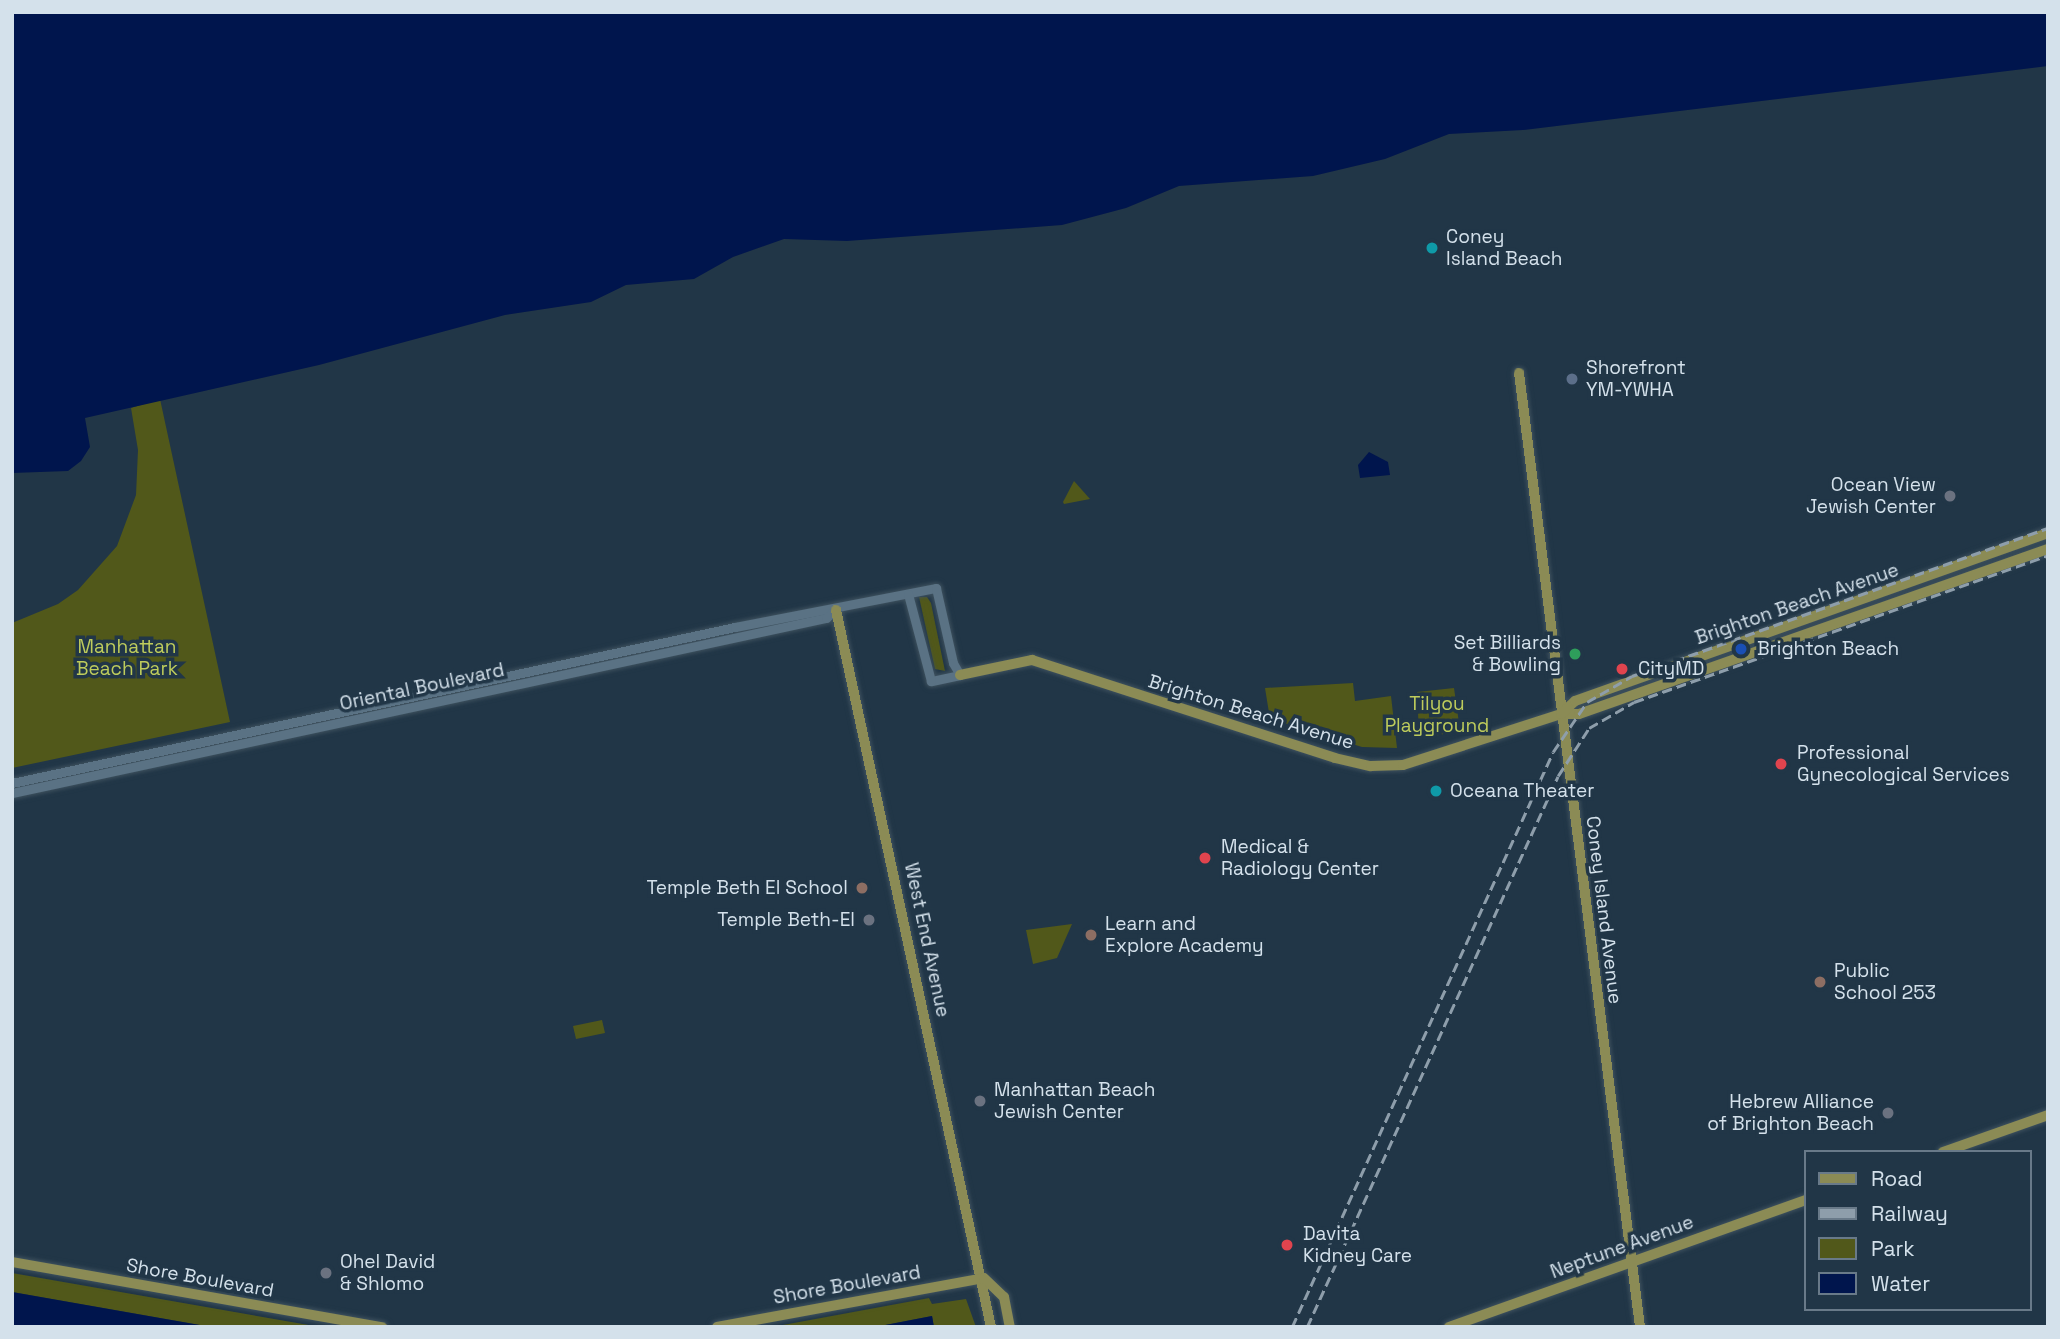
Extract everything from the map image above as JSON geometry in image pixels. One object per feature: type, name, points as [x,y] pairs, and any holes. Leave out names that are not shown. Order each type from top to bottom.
[{"type":"main road","name":"Coney Island Avenue","points":[[1519,373],[1640,1327]]},
{"type":"main road","name":"Brighton Beach Avenue","points":[[1561,714],[1576,701],[2048,533]]},
{"type":"main road","name":"Brighton Beach Avenue","points":[[960,675],[1032,660],[1371,766],[1403,765],[1438,757],[1561,714],[1579,714],[2048,549]]},
{"type":"main road","name":"West End Avenue","points":[[836,610],[984,1278]]},
{"type":"main road","points":[[1949,1150],[2048,1115]]},
{"type":"main road","name":"Neptune Avenue","points":[[1449,1327],[1804,1201]]},
{"type":"main road","name":"Shore Boulevard","points":[[12,1262],[382,1327]]},
{"type":"main road","name":"Shore Boulevard","points":[[717,1327],[984,1278]]},
{"type":"main road","points":[[984,1278],[991,1327]]},
{"type":"main road","points":[[984,1278],[1004,1297],[1010,1327]]},
{"type":"street","name":"Oriental Boulevard","points":[[12,783],[773,618],[824,608],[836,610],[936,588],[953,663],[960,675]]},
{"type":"street","name":"Brighton Beach Avenue","points":[[908,594],[931,681],[960,675]]},
{"type":"street","name":"Oriental Boulevard","points":[[12,793],[826,618],[836,610]]},
{"type":"green space","name":"Manhattan Beach Park","points":[[160,399],[230,722],[12,768],[12,623],[58,604],[78,590],[117,546],[136,495],[138,450],[131,408]]},
{"type":"green space","points":[[1074,481],[1090,499],[1064,504],[1063,502]]},
{"type":"green space","points":[[919,597],[927,597],[931,603],[945,671],[935,669]]},
{"type":"green space","points":[[1353,683],[1355,701],[1391,696],[1397,748],[1362,747],[1270,719],[1265,688]]},
{"type":"green space","name":"Tilyou Playground","points":[[1454,688],[1460,730],[1423,739],[1419,734],[1417,692]]},
{"type":"green space","points":[[1072,924],[1057,958],[1033,964],[1026,930]]},
{"type":"green space","points":[[602,1020],[605,1033],[576,1039],[573,1026]]},
{"type":"green space","points":[[12,1273],[320,1327],[211,1327],[12,1292]]},
{"type":"green space","points":[[929,1298],[932,1304],[966,1299],[976,1327],[934,1327],[932,1316],[875,1327],[772,1327]]},
{"type":"water","points":[[12,12],[2048,12],[2048,66],[1523,130],[1449,134],[1385,159],[1313,176],[1179,186],[1126,208],[1062,225],[847,241],[784,239],[733,257],[694,279],[626,285],[591,302],[505,315],[319,365],[85,418],[90,447],[81,461],[68,471],[12,473]]},
{"type":"water","points":[[1369,452],[1388,462],[1390,475],[1360,478],[1358,465]]},
{"type":"water","points":[[12,1292],[211,1327],[12,1327]]},
{"type":"water","points":[[932,1316],[934,1327],[875,1327]]},
{"type":"railway","points":[[1292,1327],[1553,752],[1587,702],[1632,676],[2048,528]]},
{"type":"railway","points":[[1307,1327],[1558,776],[1589,728],[1634,702],[2048,555]]},
{"type":"place","name":"Coney Island Beach","points":[[1432,248]]},
{"type":"place","name":"Shorefront YM-YWHA","points":[[1572,379]]},
{"type":"place","name":"Ocean View Jewish Center","points":[[1950,496]]},
{"type":"place","name":"Brighton Beach","points":[[1741,649]]},
{"type":"place","name":"Set Billiards & Bowling","points":[[1575,654]]},
{"type":"place","name":"CityMD","points":[[1622,669]]},
{"type":"place","name":"Professional Gynecological Services","points":[[1781,764]]},
{"type":"place","name":"Oceana Theater","points":[[1436,791]]},
{"type":"place","name":"Medical & Radiology Center","points":[[1205,858]]},
{"type":"place","name":"Temple Beth El School","points":[[862,888]]},
{"type":"place","name":"Temple Beth-El","points":[[869,920]]},
{"type":"place","name":"Learn and Explore Academy","points":[[1091,935]]},
{"type":"place","name":"Public School 253","points":[[1820,982]]},
{"type":"place","name":"Manhattan Beach Jewish Center","points":[[980,1101]]},
{"type":"place","name":"Hebrew Alliance of Brighton Beach","points":[[1888,1113]]},
{"type":"place","name":"Davita Kidney Care","points":[[1287,1245]]},
{"type":"place","name":"Ohel David & Shlomo","points":[[326,1273]]}]
